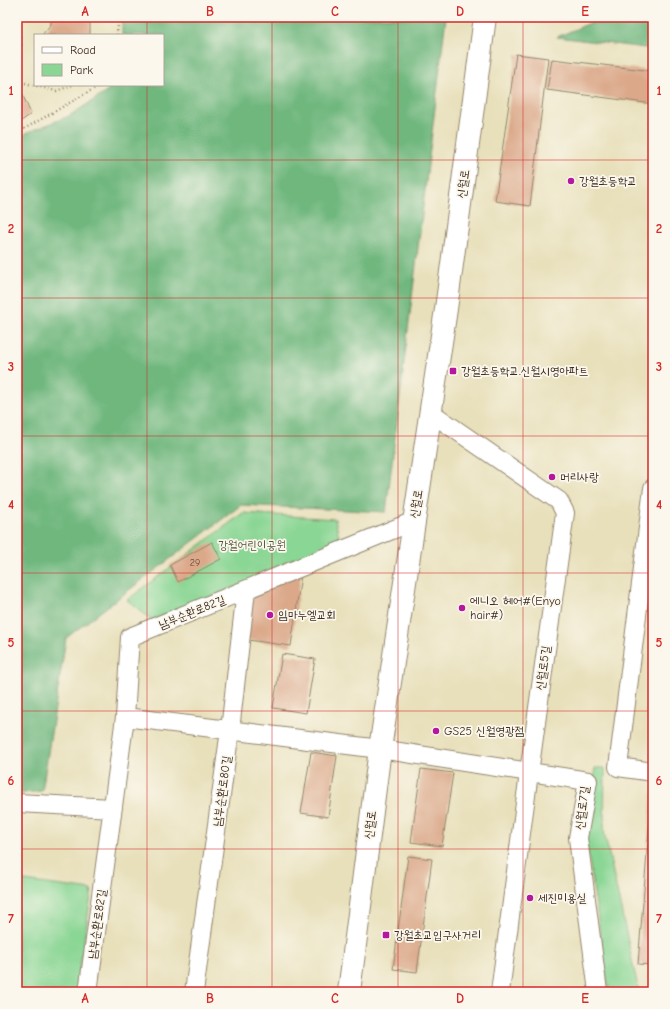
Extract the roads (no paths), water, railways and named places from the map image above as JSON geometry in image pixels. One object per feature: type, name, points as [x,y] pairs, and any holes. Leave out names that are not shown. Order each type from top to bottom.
[{"type":"main road","name":"신월로","points":[[348,992],[380,749],[446,309],[485,17]]},
{"type":"street","name":"신월로5길","points":[[430,412],[559,502],[565,513],[500,992]]},
{"type":"street","points":[[653,488],[618,767],[653,772]]},
{"type":"street","name":"남부순환로82길","points":[[88,992],[125,717],[130,637],[414,521]]},
{"type":"street","name":"남부순환로80길","points":[[194,992],[230,730],[246,590]]},
{"type":"street","name":"신월로7길","points":[[125,717],[380,749],[588,781],[578,838],[598,992]]},
{"type":"street","points":[[17,803],[113,808]]},
{"type":"place","name":"강월초등학교","points":[[571,181]]},
{"type":"place","name":"강월초등학교.신월시영아파트","points":[[453,371]]},
{"type":"place","name":"머리사랑","points":[[552,477]]},
{"type":"place","name":"에니오 헤어#(Enyo hair#)","points":[[462,608]]},
{"type":"place","name":"임마누엘교회","points":[[270,615]]},
{"type":"place","name":"GS25 신월영광점","points":[[436,731]]},
{"type":"place","name":"세진미용실","points":[[530,898]]},
{"type":"place","name":"강월초교입구사거리","points":[[386,935]]},
{"type":"park label","name":"강월어린이공원","points":[[252,545]]}]
